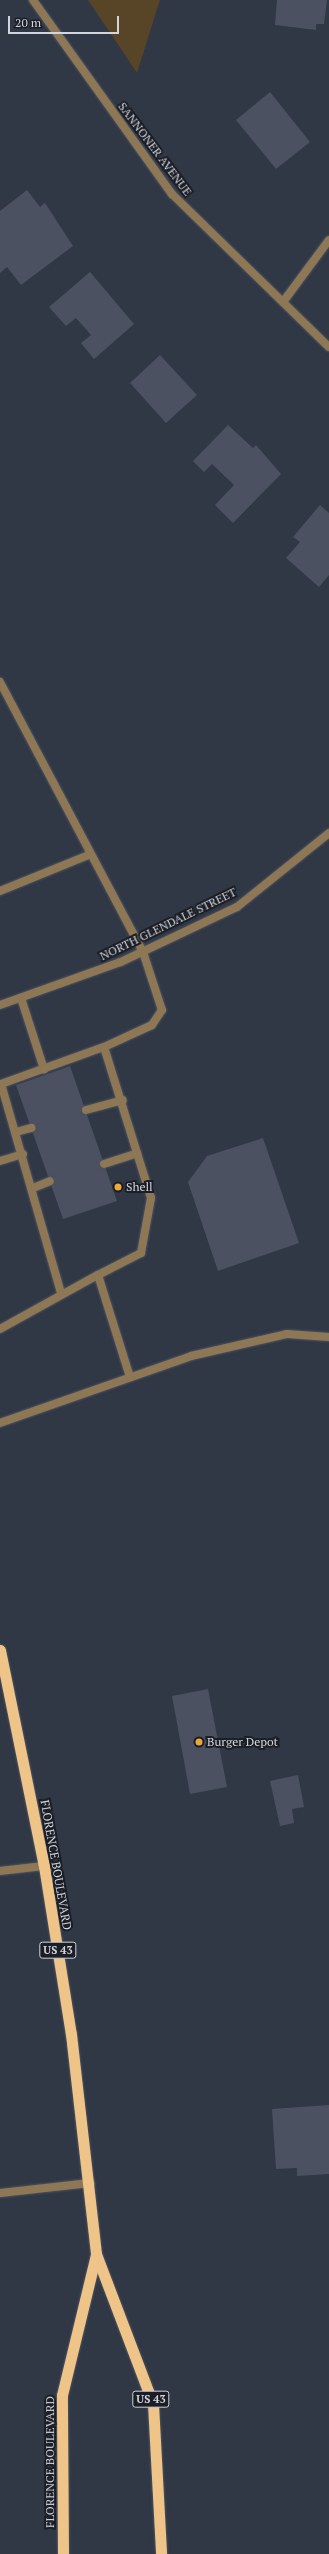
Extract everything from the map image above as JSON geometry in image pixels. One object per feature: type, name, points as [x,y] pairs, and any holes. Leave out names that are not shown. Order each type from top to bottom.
[{"type":"highway","name":"FLORENCE BOULEVARD","points":[[0,1650],[44,1866],[71,2034],[90,2183],[96,2254],[153,2404],[161,2554]]},
{"type":"highway","name":"FLORENCE BOULEVARD","points":[[63,2554],[62,2395],[96,2254]]},
{"type":"street","name":"SANNONER AVENUE","points":[[33,0],[172,194],[329,347]]},
{"type":"street","points":[[283,302],[329,240]]},
{"type":"street","points":[[0,682],[143,952],[162,1010],[152,1025],[104,1047],[1,1084],[33,1188],[61,1293]]},
{"type":"street","name":"NORTH GLENDALE STREET","points":[[0,1005],[143,952],[237,907],[329,833]]},
{"type":"street","points":[[0,891],[91,854]]},
{"type":"street","points":[[20,998],[44,1069]]},
{"type":"street","points":[[0,1329],[61,1293],[141,1253],[151,1198],[123,1100],[104,1047]]},
{"type":"street","points":[[86,1110],[123,1100]]},
{"type":"street","points":[[16,1132],[31,1128]]},
{"type":"street","points":[[104,1164],[137,1153]]},
{"type":"street","points":[[0,1161],[23,1154]]},
{"type":"street","points":[[33,1188],[50,1181]]},
{"type":"street","points":[[98,1275],[130,1377]]},
{"type":"street","points":[[0,1423],[192,1356],[287,1334],[329,1337]]},
{"type":"street","points":[[0,1871],[44,1866]]},
{"type":"street","points":[[0,2193],[90,2183]]},
{"type":"shaded area","points":[[88,0],[160,0],[137,73]]},
{"type":"building","points":[[277,0],[327,0],[324,24],[316,24],[316,30],[275,25]]},
{"type":"building","points":[[270,92],[310,142],[276,169],[236,120]]},
{"type":"building","points":[[27,190],[40,207],[45,203],[73,246],[21,285],[7,267],[0,273],[0,211]]},
{"type":"building","points":[[90,272],[134,324],[94,359],[81,343],[91,335],[76,318],[66,326],[49,307]]},
{"type":"building","points":[[160,355],[197,395],[166,423],[130,383]]},
{"type":"building","points":[[228,425],[253,448],[256,445],[281,474],[233,523],[215,505],[234,485],[212,464],[204,472],[193,461]]},
{"type":"building","points":[[320,505],[329,513],[329,575],[319,587],[286,558],[300,542],[293,537]]},
{"type":"building","points":[[70,1066],[117,1201],[63,1219],[16,1085]]},
{"type":"building","points":[[263,1138],[299,1243],[218,1271],[188,1182],[207,1156]]},
{"type":"building","name":"Burger Depot","points":[[208,1689],[227,1787],[190,1794],[172,1696]]},
{"type":"building","points":[[298,1775],[304,1807],[292,1809],[294,1823],[280,1826],[270,1781]]},
{"type":"building","points":[[329,2105],[329,2174],[297,2176],[297,2168],[276,2169],[272,2109]]},
{"type":"place","name":"Shell","points":[[118,1187]]},
{"type":"place","name":"Burger Depot","points":[[199,1742]]}]
